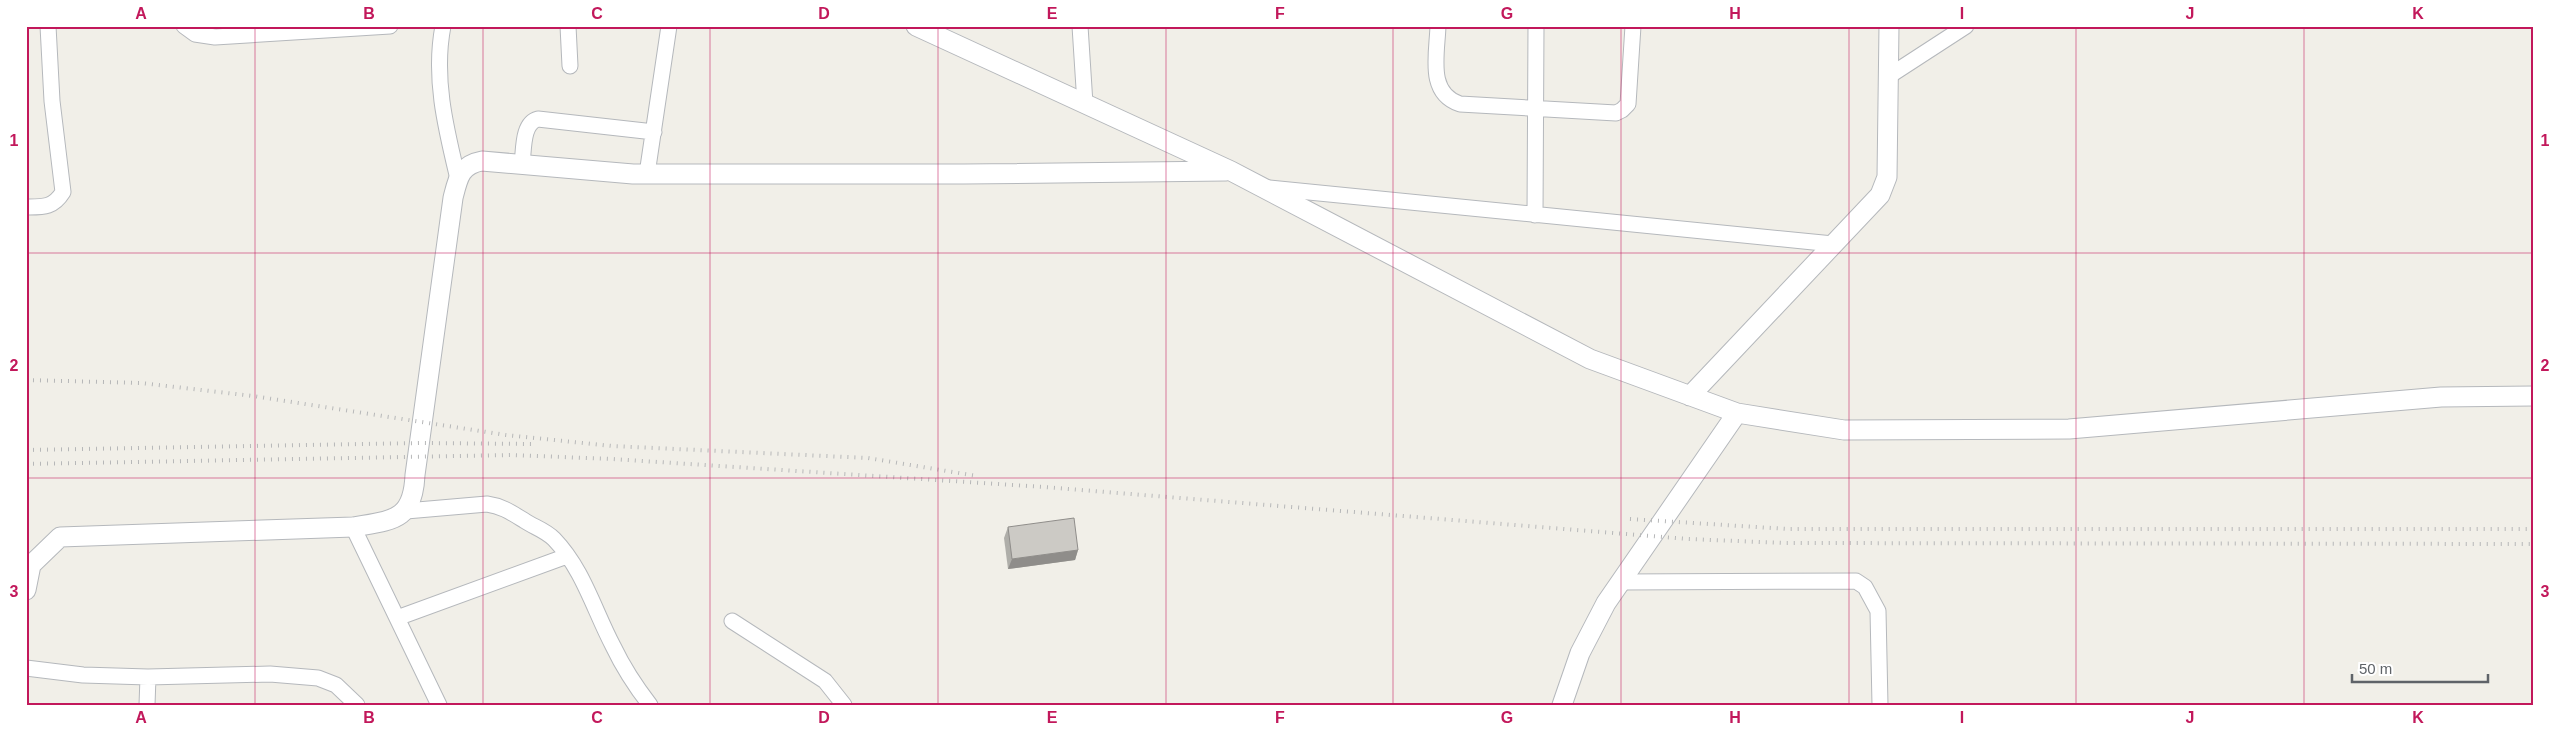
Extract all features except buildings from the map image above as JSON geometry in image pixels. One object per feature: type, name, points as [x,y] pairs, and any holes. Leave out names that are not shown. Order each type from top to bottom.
[{"type":"street","points":[[26,207],[47,207],[57,202],[63,192],[52,101],[48,26]]},
{"type":"street","points":[[184,26],[194,34],[215,37],[390,26]]},
{"type":"street","points":[[443,26],[440,71],[441,100],[458,179]]},
{"type":"street","points":[[568,26],[570,66]]},
{"type":"street","points":[[647,174],[669,26]]},
{"type":"street","points":[[916,26],[1231,171],[1590,360],[1737,413],[1844,430],[2069,429],[2441,397],[2533,396]]},
{"type":"street","points":[[1080,26],[1085,104]]},
{"type":"street","points":[[1438,26],[1436,82],[1441,93],[1450,100],[1460,104],[1616,113],[1628,104],[1633,26]]},
{"type":"street","points":[[1535,215],[1534,107],[1536,26]]},
{"type":"street","points":[[1690,396],[1880,195],[1887,177],[1889,26]]},
{"type":"street","points":[[1889,76],[1966,26]]},
{"type":"street","points":[[522,164],[528,128],[533,121],[538,119],[654,132]]},
{"type":"street","points":[[406,511],[414,496],[415,474],[452,208],[458,179],[466,166],[474,162],[482,161],[647,174],[964,174],[1231,171]]},
{"type":"street","points":[[1262,188],[1833,244]]},
{"type":"street","points":[[1562,705],[1580,653],[1606,603],[1737,413]]},
{"type":"street","points":[[26,590],[31,565],[60,537],[353,526],[386,522],[406,511],[487,504],[498,505],[541,529],[554,539],[595,603],[612,646],[636,688],[650,705]]},
{"type":"street","points":[[353,526],[438,705]]},
{"type":"street","points":[[397,618],[566,556]]},
{"type":"street","points":[[1621,582],[1856,581],[1865,587],[1878,611],[1880,705]]},
{"type":"street","points":[[732,621],[825,681],[844,705]]},
{"type":"street","points":[[26,668],[83,675],[148,677],[270,674],[318,678],[336,685],[356,705]]},
{"type":"street","points":[[147,705],[148,677]]},
{"type":"railway","points":[[26,380],[141,383],[253,396],[506,435],[612,446],[868,458],[977,476]]},
{"type":"railway","points":[[26,450],[419,443],[531,444]]},
{"type":"railway","points":[[26,464],[512,455],[612,459],[1044,487],[1688,539],[1784,543],[2533,544]]},
{"type":"railway","points":[[1630,519],[1788,529],[2533,529]]}]
